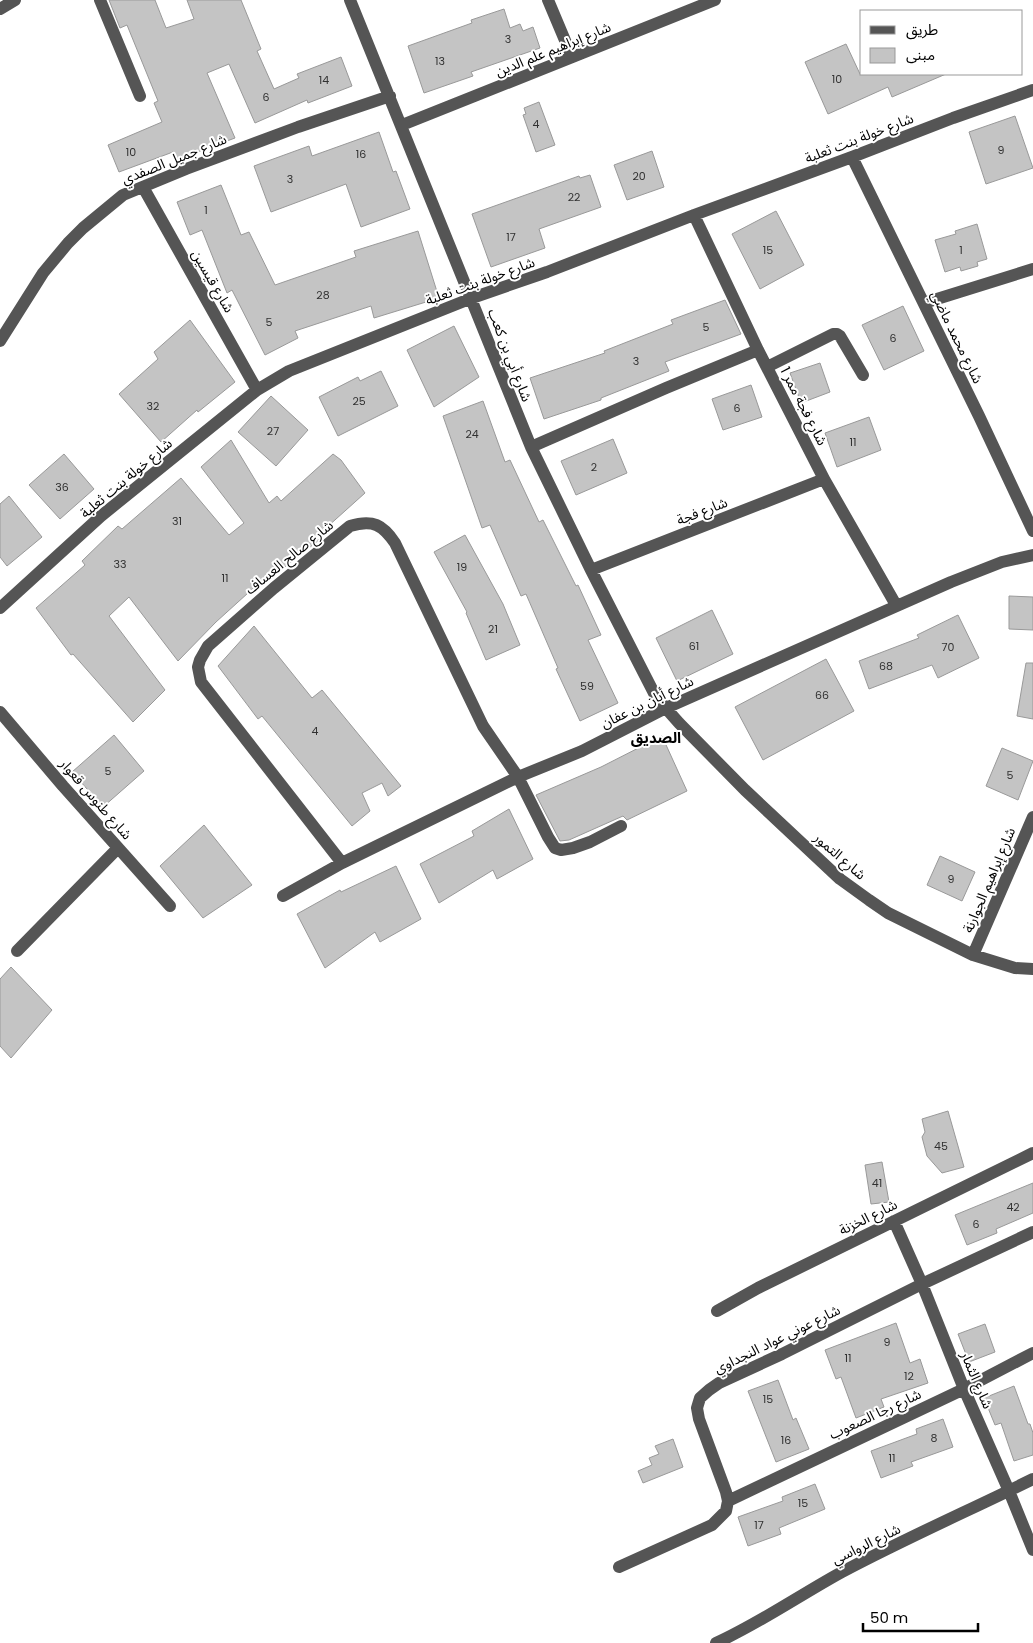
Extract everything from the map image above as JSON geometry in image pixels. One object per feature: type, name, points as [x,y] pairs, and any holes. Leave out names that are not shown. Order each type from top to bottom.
[{"type":"street","points":[[0,9],[15,0]]},
{"type":"street","points":[[100,0],[140,96]]},
{"type":"street","name":"شارع أبي بن كعب","points":[[350,0],[531,447],[650,686],[666,708]]},
{"type":"street","points":[[548,0],[572,57]]},
{"type":"street","name":"شارع إبراهيم علم الدين","points":[[402,125],[715,0]]},
{"type":"street","name":"شارع خولة بنت ثعلبة","points":[[0,608],[101,516],[257,390],[289,371],[472,298],[547,272],[953,118],[1033,90]]},
{"type":"street","name":"شارع جميل الصفدي","points":[[0,341],[44,273],[68,243],[123,195],[298,127],[390,96]]},
{"type":"street","name":"شارع محمد ماضي","points":[[852,157],[924,302],[1033,531]]},
{"type":"street","name":"شارع قيسين","points":[[143,187],[257,390]]},
{"type":"street","name":"شارع فجة ممر 1","points":[[694,215],[758,350],[824,479],[896,605]]},
{"type":"street","points":[[924,302],[1033,269]]},
{"type":"street","points":[[767,367],[833,334],[837,334],[863,375]]},
{"type":"street","points":[[531,447],[758,350]]},
{"type":"street","name":"شارع فجة","points":[[591,570],[824,479]]},
{"type":"street","name":"شارع صالح العساف","points":[[342,863],[201,682],[198,667],[203,652],[226,628],[350,526],[360,523],[377,525],[386,530],[395,543],[426,603],[483,726],[518,777],[555,848],[562,850],[573,848],[622,826]]},
{"type":"street","name":"شارع أبان بن عفان","points":[[284,896],[342,863],[518,777],[582,750],[666,708],[896,605],[1002,562],[1033,555]]},
{"type":"street","name":"شارع التمور","points":[[666,708],[745,790],[840,879],[888,913],[973,955],[1015,968],[1032,971]]},
{"type":"street","name":"شارع طنوس قعوار","points":[[0,712],[170,906]]},
{"type":"street","name":"شارع إبراهيم الجوارنة","points":[[973,955],[1033,816]]},
{"type":"street","points":[[17,951],[118,848]]},
{"type":"street","name":"شارع الخزنة","points":[[717,1311],[758,1288],[1033,1153]]},
{"type":"street","name":"شارع الثمار","points":[[894,1221],[1033,1550]]},
{"type":"street","name":"شارع عوني عواد النجداوي","points":[[728,1501],[699,1419],[697,1408],[700,1398],[708,1390],[922,1284],[1033,1232]]},
{"type":"street","name":"شارع رجا الصعوب","points":[[728,1501],[964,1389],[1033,1353]]},
{"type":"street","name":"شارع الرواسي","points":[[716,1643],[747,1628],[819,1584],[1033,1479]]},
{"type":"street","points":[[619,1567],[712,1525],[726,1511],[728,1501]]},
{"type":"building","points":[[109,0],[155,0],[166,28],[194,19],[187,0],[241,0],[261,49],[257,51],[274,89],[299,78],[297,74],[341,57],[352,86],[308,103],[307,100],[255,123],[229,64],[207,73],[235,138],[176,160],[173,152],[119,172],[108,145],[162,122],[154,103],[158,101],[127,25],[120,28]]},
{"type":"building","points":[[504,9],[510,28],[520,24],[523,31],[533,27],[540,48],[471,72],[473,76],[424,93],[408,46],[472,23],[471,20]]},
{"type":"building","points":[[846,44],[860,75],[944,75],[892,97],[888,87],[828,114],[805,62]]},
{"type":"building","points":[[539,102],[555,145],[536,152],[523,115],[526,114],[524,108]]},
{"type":"building","points":[[1015,116],[1033,168],[986,184],[969,132]]},
{"type":"building","points":[[379,132],[393,172],[396,171],[410,209],[361,227],[346,184],[271,212],[254,166],[309,146],[312,156]]},
{"type":"building","points":[[652,151],[664,187],[627,200],[614,165]]},
{"type":"building","points":[[590,175],[601,207],[539,229],[545,248],[491,267],[472,214],[579,176],[580,178]]},
{"type":"building","points":[[221,185],[241,235],[249,232],[275,285],[356,257],[354,251],[418,231],[439,298],[374,318],[371,306],[295,331],[298,338],[265,355],[232,290],[227,293],[202,230],[190,235],[177,202]]},
{"type":"building","points":[[776,211],[804,265],[760,289],[732,234]]},
{"type":"building","points":[[977,224],[987,259],[977,262],[978,266],[961,271],[960,267],[945,272],[935,240],[956,234],[955,231]]},
{"type":"building","points":[[725,300],[741,334],[665,362],[669,371],[601,398],[601,400],[544,419],[530,378],[605,353],[604,351],[673,324],[671,320]]},
{"type":"building","points":[[903,306],[924,351],[884,370],[862,325]]},
{"type":"building","points":[[190,320],[235,382],[198,412],[197,410],[161,442],[119,394],[158,359],[154,352]]},
{"type":"building","points":[[454,326],[479,377],[434,407],[407,350]]},
{"type":"building","points":[[820,363],[830,392],[801,403],[790,373]]},
{"type":"building","points":[[381,371],[398,406],[338,436],[319,397],[358,377],[360,381]]},
{"type":"building","points":[[751,385],[762,417],[723,430],[712,399]]},
{"type":"building","points":[[271,396],[308,430],[276,466],[238,432]]},
{"type":"building","points":[[483,401],[505,462],[510,460],[539,522],[543,520],[576,586],[578,585],[601,635],[588,640],[618,703],[580,721],[556,669],[558,668],[526,594],[521,596],[490,525],[482,528],[443,416]]},
{"type":"building","points":[[869,417],[881,450],[837,467],[825,433]]},
{"type":"building","points":[[613,439],[627,473],[576,495],[561,461]]},
{"type":"building","points":[[231,440],[269,503],[277,496],[281,501],[333,454],[341,460],[365,493],[316,537],[319,540],[272,577],[269,574],[216,622],[178,661],[129,597],[109,616],[165,690],[133,722],[73,654],[71,655],[36,608],[85,565],[82,561],[118,526],[122,529],[181,478],[229,535],[244,523],[201,467]]},
{"type":"building","points":[[64,454],[94,489],[60,519],[29,485]]},
{"type":"building","points":[[9,496],[42,537],[7,566],[0,557],[0,504]]},
{"type":"building","points":[[465,535],[503,604],[520,645],[486,660],[467,612],[434,552]]},
{"type":"building","points":[[1009,596],[1033,597],[1033,630],[1009,629]]},
{"type":"building","points":[[712,610],[733,654],[677,681],[656,638]]},
{"type":"building","points":[[958,615],[979,658],[938,678],[932,665],[869,689],[859,661],[919,638],[917,635]]},
{"type":"building","points":[[254,626],[312,698],[322,690],[401,786],[388,796],[382,783],[362,793],[370,811],[352,826],[262,716],[258,719],[218,666]]},
{"type":"building","points":[[826,659],[854,711],[763,760],[735,707]]},
{"type":"building","points":[[1026,663],[1033,663],[1033,719],[1017,716]]},
{"type":"building","points":[[114,735],[144,771],[103,807],[72,772]]},
{"type":"building","points":[[662,736],[687,791],[627,820],[623,816],[569,840],[560,841],[536,795],[601,767]]},
{"type":"building","points":[[1002,748],[1033,761],[1018,800],[986,786]]},
{"type":"building","points":[[509,809],[533,859],[497,879],[493,870],[439,903],[420,864],[474,836],[472,831]]},
{"type":"building","points":[[204,825],[252,885],[203,918],[160,866]]},
{"type":"building","points":[[940,856],[975,872],[962,901],[927,885]]},
{"type":"building","points":[[396,866],[421,919],[380,942],[375,932],[325,968],[297,914],[340,890],[341,892]]},
{"type":"building","points":[[11,967],[52,1010],[11,1058],[0,1046],[0,979]]},
{"type":"building","points":[[948,1111],[964,1167],[942,1173],[927,1156],[922,1137],[925,1132],[922,1119]]},
{"type":"building","points":[[882,1162],[889,1202],[871,1204],[865,1165]]},
{"type":"building","points":[[1033,1183],[1033,1213],[996,1229],[997,1233],[967,1245],[955,1215]]},
{"type":"building","points":[[896,1323],[910,1363],[920,1359],[928,1383],[881,1399],[884,1407],[856,1418],[841,1377],[836,1379],[825,1350]]},
{"type":"building","points":[[985,1324],[995,1352],[969,1362],[958,1334]]},
{"type":"building","points":[[778,1380],[793,1420],[796,1418],[809,1449],[776,1462],[748,1391]]},
{"type":"building","points":[[1014,1386],[1033,1433],[1033,1455],[1014,1461],[1001,1423],[995,1425],[984,1398]]},
{"type":"building","points":[[943,1419],[953,1447],[911,1462],[913,1466],[881,1478],[871,1451],[917,1434],[916,1429]]},
{"type":"building","points":[[673,1439],[683,1467],[643,1483],[638,1471],[652,1465],[649,1458],[659,1454],[655,1446]]},
{"type":"building","points":[[815,1484],[825,1509],[779,1528],[781,1534],[748,1546],[738,1517],[783,1501],[782,1497]]},
{"type":"district","name":"الصديق","points":[[656,738]]}]
